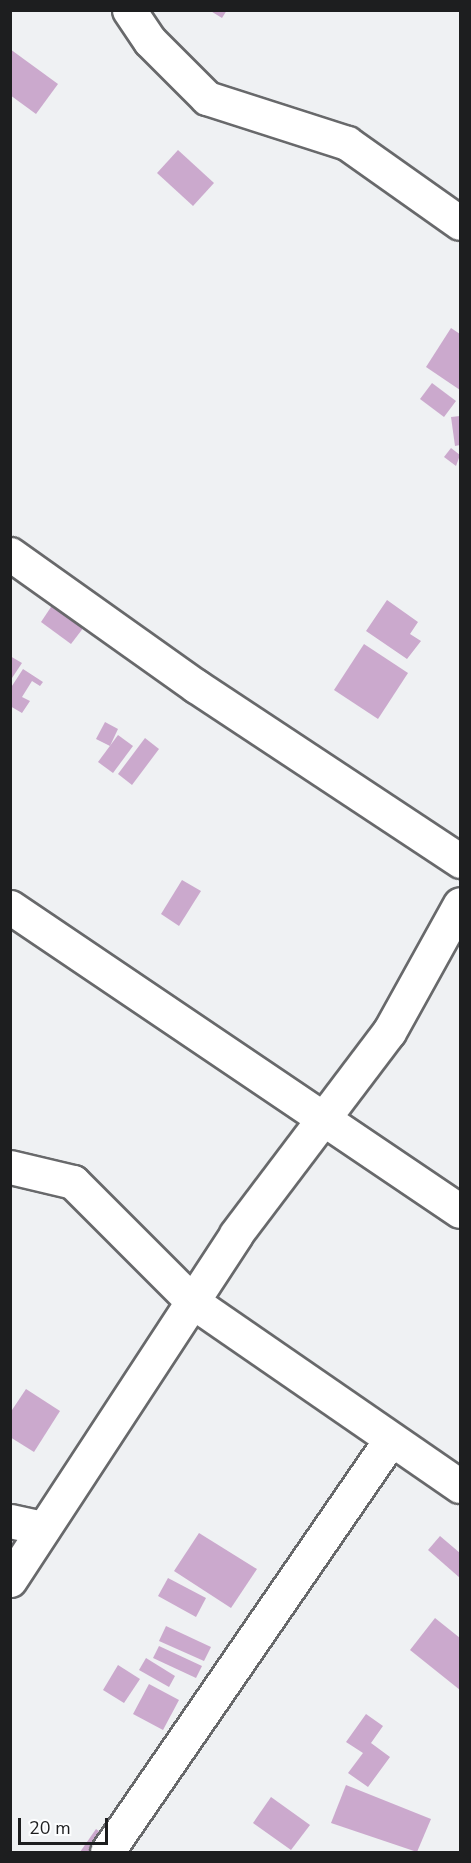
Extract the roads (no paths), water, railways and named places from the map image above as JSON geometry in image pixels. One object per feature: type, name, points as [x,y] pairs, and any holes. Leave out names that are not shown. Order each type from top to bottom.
[{"type":"street","points":[[129,10],[150,41],[207,98],[347,143],[460,223]]},
{"type":"street","points":[[10,554],[196,686],[460,861]]},
{"type":"street","points":[[10,1581],[236,1234],[327,1121],[389,1032],[460,904]]},
{"type":"street","points":[[10,907],[460,1211]]},
{"type":"street","points":[[10,1167],[73,1182],[193,1302],[460,1486]]},
{"type":"street","points":[[107,1852],[391,1439]]},
{"type":"street","points":[[10,1521],[43,1528]]}]
